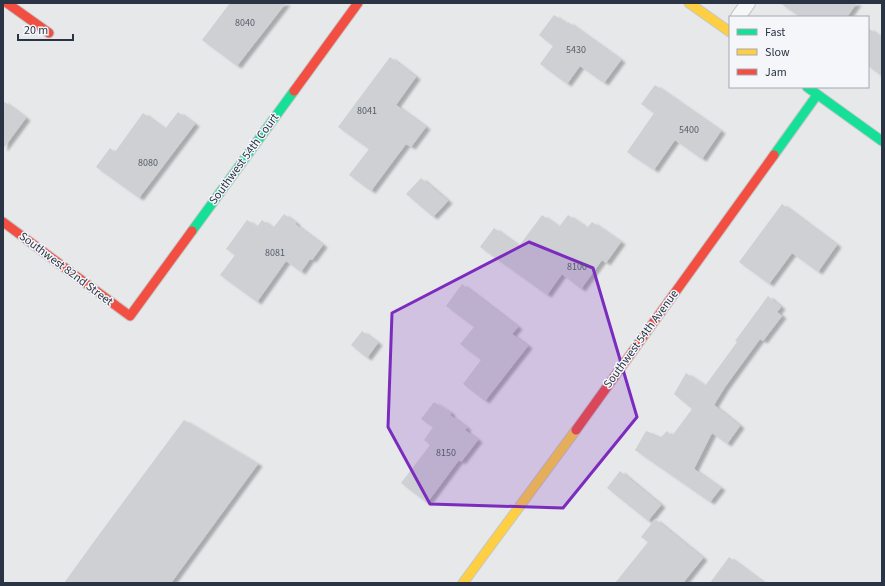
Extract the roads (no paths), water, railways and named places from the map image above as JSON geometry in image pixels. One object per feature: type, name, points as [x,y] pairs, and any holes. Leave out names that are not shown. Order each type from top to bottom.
[{"type":"street","points":[[7,3],[49,33]]},
{"type":"street","name":"Southwest 54th Court","points":[[130,316],[358,3]]},
{"type":"street","points":[[689,3],[708,8],[729,30]]},
{"type":"street","points":[[739,16],[748,3]]},
{"type":"street","points":[[808,88],[882,141]]},
{"type":"street","name":"Southwest 54th Avenue","points":[[463,583],[818,95]]},
{"type":"street","name":"Southwest 82nd Street","points":[[3,222],[130,316]]}]
